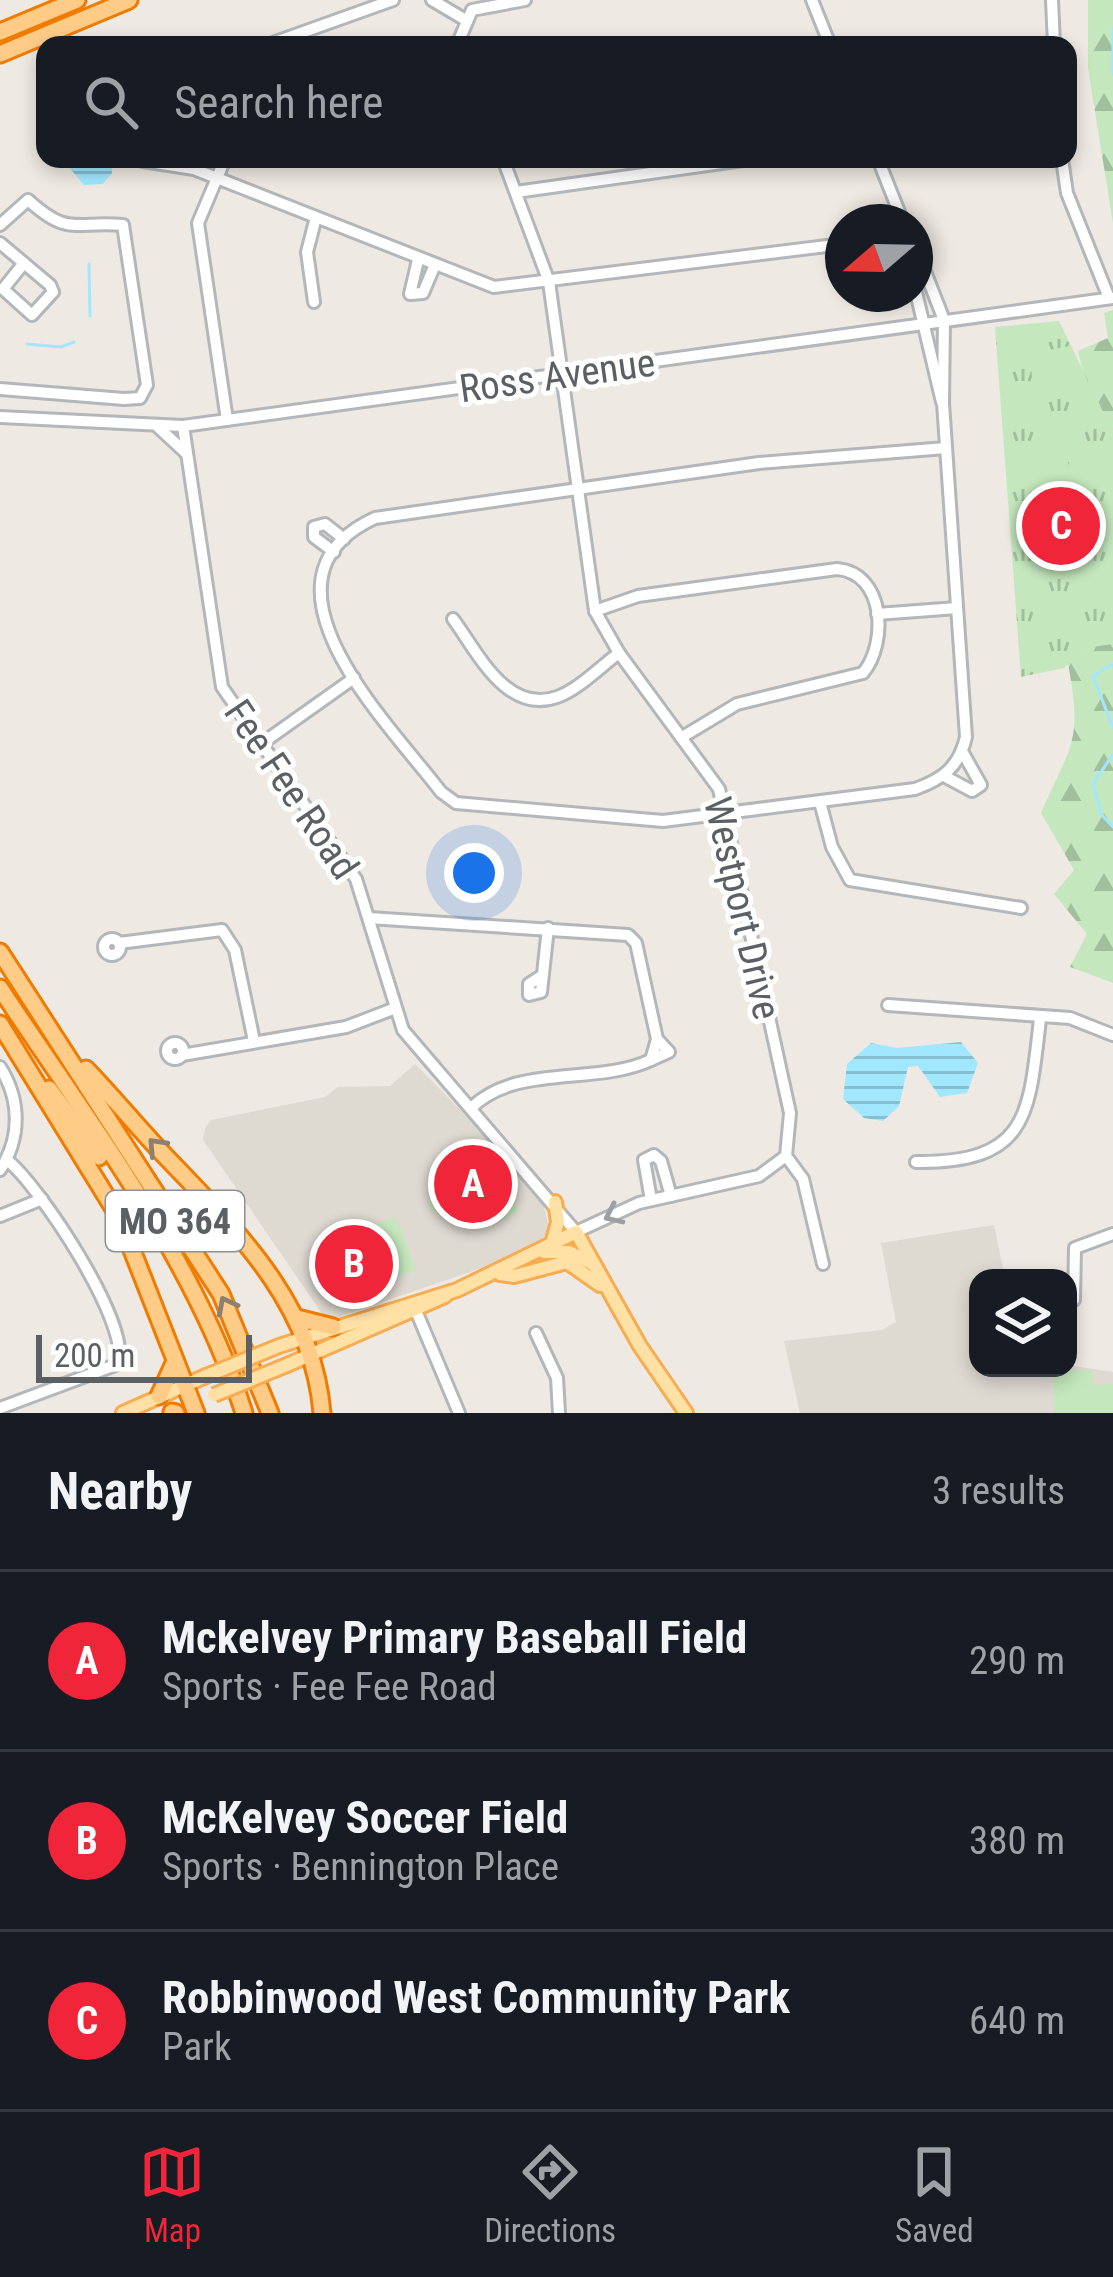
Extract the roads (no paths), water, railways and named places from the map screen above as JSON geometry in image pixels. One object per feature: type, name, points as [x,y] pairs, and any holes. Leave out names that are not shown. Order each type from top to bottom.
[{"type":"highway","points":[[0,30],[77,0]]},
{"type":"highway","points":[[43,36],[129,0]]},
{"type":"highway","points":[[0,54],[36,39]]},
{"type":"highway","name":"MO 364","points":[[0,952],[221,1294],[270,1413]]},
{"type":"highway","name":"MO 364","points":[[0,988],[138,1198],[209,1324],[244,1413]]},
{"type":"highway","points":[[0,1024],[119,1217],[195,1408]]},
{"type":"highway","points":[[58,1042],[237,1230],[306,1336],[321,1351],[322,1413]]},
{"type":"highway","points":[[17,1050],[116,1182],[138,1198]]},
{"type":"highway","points":[[297,1318],[333,1327]]},
{"type":"highway","points":[[159,1396],[176,1358]]},
{"type":"main road","points":[[546,1249],[558,1222],[555,1202]]},
{"type":"main road","points":[[173,1413],[195,1408],[214,1395],[498,1273],[576,1232]]},
{"type":"main road","name":"Fee Fee Road","points":[[576,1232],[686,1413]]},
{"type":"main road","points":[[546,1249],[569,1252],[594,1264]]},
{"type":"main road","points":[[498,1273],[514,1276],[549,1262],[567,1262],[610,1294]]},
{"type":"main road","points":[[123,1413],[306,1336],[414,1307]]},
{"type":"street","points":[[292,36],[393,0]]},
{"type":"street","points":[[432,0],[464,19]]},
{"type":"street","points":[[459,36],[464,19],[482,7],[525,0]]},
{"type":"street","points":[[812,0],[826,36]]},
{"type":"street","points":[[1052,0],[1054,36]]},
{"type":"street","points":[[188,168],[434,268],[494,287],[825,246]]},
{"type":"street","points":[[222,168],[198,223],[227,420]]},
{"type":"street","name":"Westport Drive","points":[[507,168],[549,282],[595,611],[619,653],[719,789],[790,1114],[786,1156],[803,1179],[823,1264]]},
{"type":"street","points":[[516,192],[686,168]]},
{"type":"street","points":[[882,168],[896,204]]},
{"type":"street","points":[[1063,168],[1067,193],[1111,298]]},
{"type":"street","points":[[0,225],[28,200],[53,223],[69,229],[116,224],[127,231],[147,385],[133,426]]},
{"type":"street","points":[[314,302],[307,240],[315,220]]},
{"type":"street","points":[[0,243],[24,263],[53,292],[32,315],[3,289],[24,263]]},
{"type":"street","points":[[418,260],[410,294],[423,293],[434,268]]},
{"type":"street","points":[[933,292],[944,320],[943,403],[967,737],[955,766],[944,776],[915,789],[663,821],[456,803],[441,792],[354,678],[322,619],[322,585],[334,552],[344,539],[386,515],[764,462],[946,448]]},
{"type":"street","name":"Ross Avenue","points":[[0,417],[183,426],[1111,298]]},
{"type":"street","points":[[919,312],[943,403]]},
{"type":"street","points":[[0,389],[140,398]]},
{"type":"street","name":"Fee Fee Road","points":[[183,426],[218,673],[230,702],[346,860],[369,918],[393,1009],[429,1066],[555,1202],[576,1232]]},
{"type":"street","points":[[158,427],[187,453]]},
{"type":"street","points":[[334,552],[314,537],[314,527],[325,524],[344,539]]},
{"type":"street","points":[[595,611],[638,596],[837,569],[863,579],[877,614],[879,647],[863,673],[736,704],[684,736]]},
{"type":"street","points":[[877,614],[957,608]]},
{"type":"street","points":[[454,619],[500,683],[518,696],[556,698],[619,653]]},
{"type":"street","points":[[261,744],[354,678]]},
{"type":"street","points":[[944,776],[972,791],[981,785],[962,753]]},
{"type":"street","points":[[820,802],[832,847],[850,880],[1021,908]]},
{"type":"street","points":[[369,918],[634,938],[655,1050],[581,1077],[500,1087],[471,1108]]},
{"type":"street","points":[[543,975],[548,928]]},
{"type":"street","points":[[119,943],[222,930],[235,950],[254,1041]]},
{"type":"street","points":[[888,1006],[1070,1018],[1113,1035]]},
{"type":"street","points":[[182,1055],[345,1028],[393,1009]]},
{"type":"street","points":[[916,1162],[976,1158],[1015,1134],[1026,1117],[1040,1019]]},
{"type":"street","points":[[0,1067],[16,1112],[3,1165],[29,1177],[112,1318],[121,1357],[118,1364],[0,1408]]},
{"type":"street","points":[[651,1200],[644,1160],[654,1155],[662,1161],[671,1196]]},
{"type":"street","points":[[576,1232],[651,1200],[759,1176],[786,1156]]},
{"type":"street","points":[[0,1216],[42,1199]]},
{"type":"street","points":[[1075,1269],[1075,1248],[1113,1234]]},
{"type":"street","points":[[414,1307],[459,1413]]},
{"type":"street","points":[[536,1333],[557,1378],[560,1413]]},
{"type":"water","points":[[70,168],[112,168],[103,184],[84,185]]},
{"type":"water","points":[[961,1042],[978,1063],[967,1093],[940,1097],[918,1066],[908,1067],[899,1106],[883,1121],[864,1118],[843,1099],[847,1064],[871,1043],[897,1048]]},
{"type":"waterway","points":[[1113,28],[1113,75]]},
{"type":"waterway","points":[[89,264],[90,316]]},
{"type":"waterway","points":[[27,344],[61,347],[74,342]]},
{"type":"waterway","points":[[1113,664],[1093,676],[1113,728]]},
{"type":"waterway","points":[[1113,754],[1093,784],[1101,814],[1113,827]]},
{"type":"place","name":"Robbinwood West Community Park","points":[[1061,526]]},
{"type":"place","name":"Mckelvey Primary Baseball Field","points":[[473,1184]]},
{"type":"place","name":"McKelvey Soccer Field","points":[[354,1264]]}]
